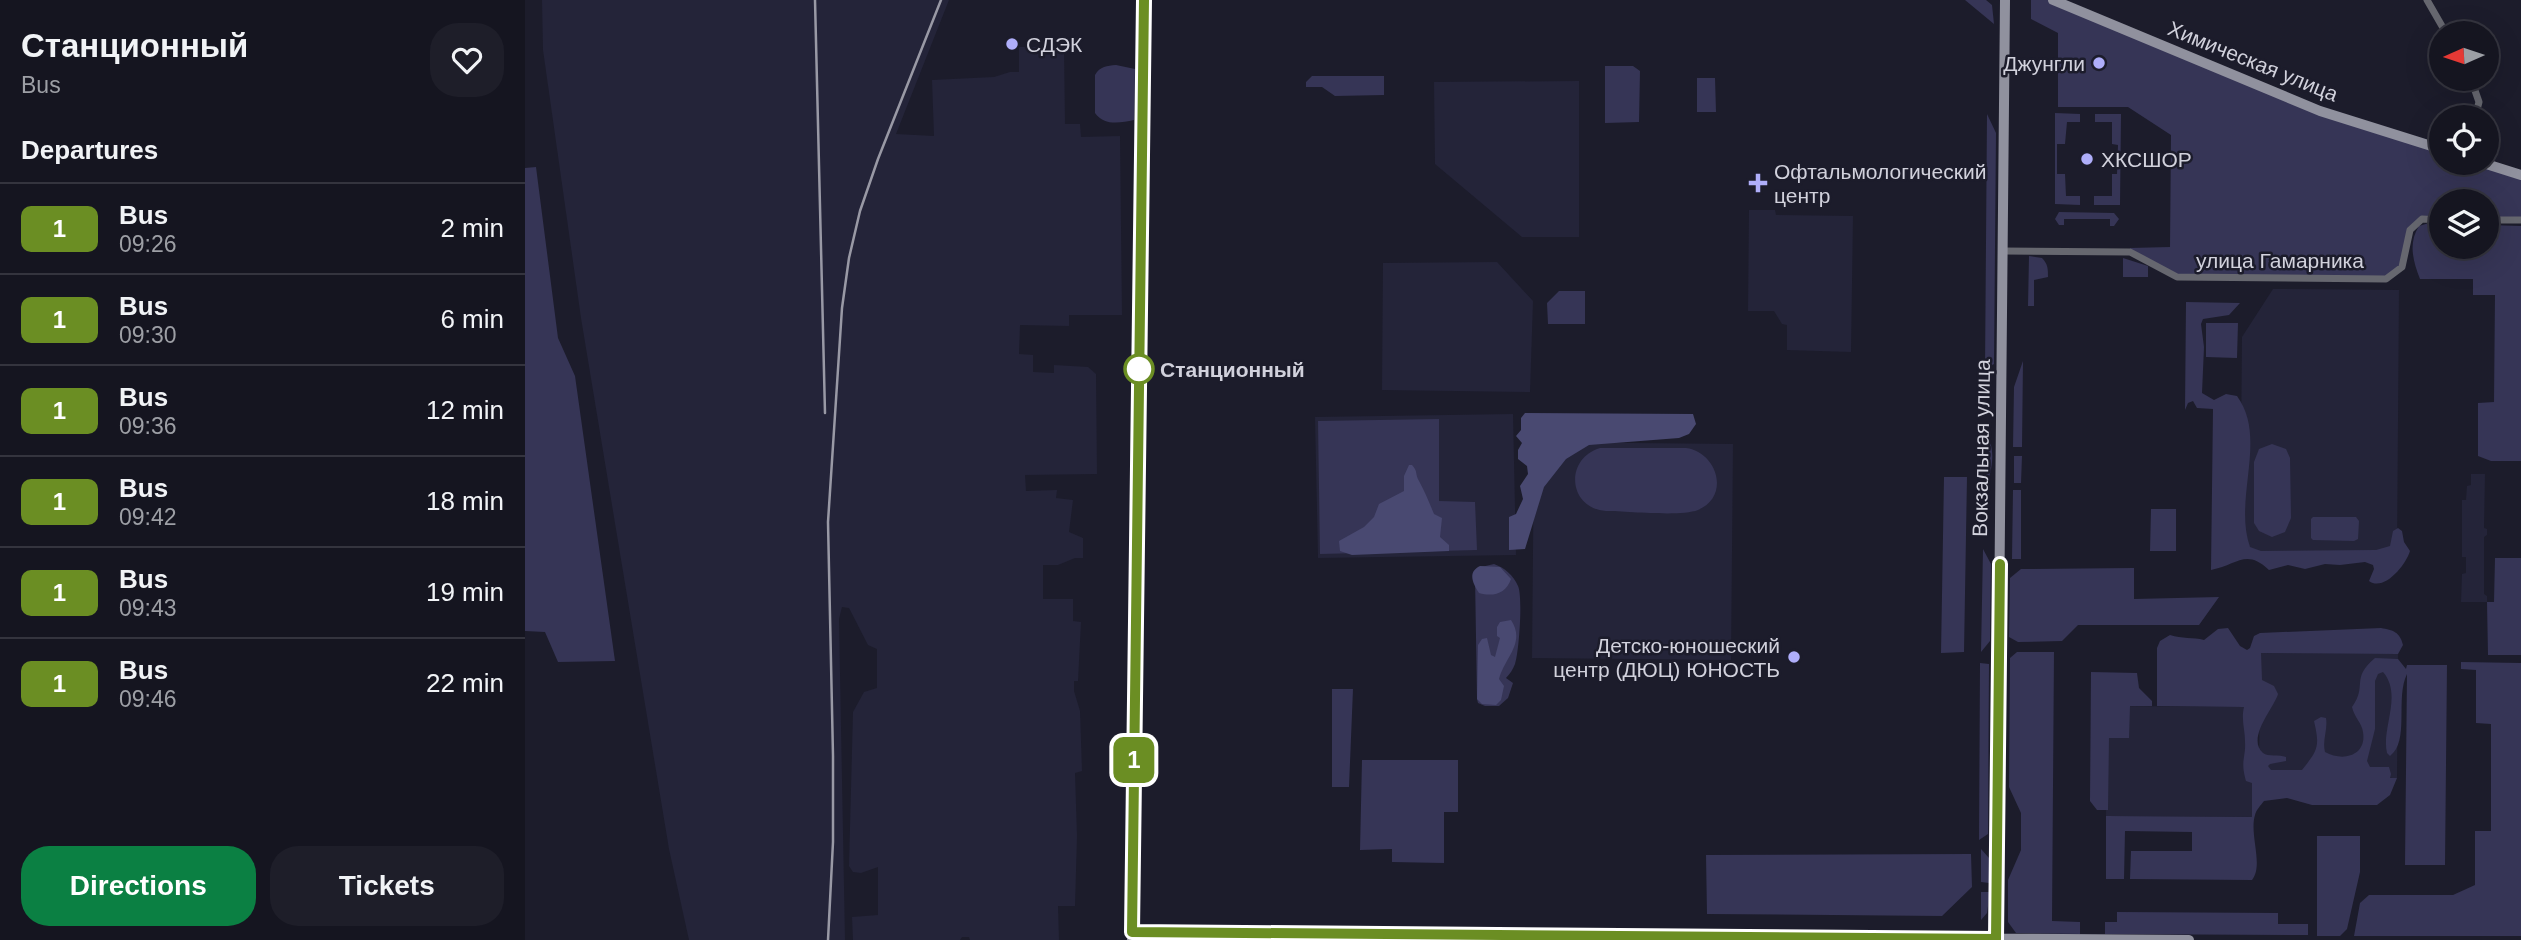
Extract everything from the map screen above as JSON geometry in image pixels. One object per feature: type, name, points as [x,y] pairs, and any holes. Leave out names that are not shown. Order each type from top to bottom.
[{"type":"main road","points":[[1144,0],[1132,936],[2189,940]]},
{"type":"main road","name":"Вокзальная улица","points":[[1996,939],[2005,0]]},
{"type":"main road","name":"Химическая улица","points":[[2053,0],[2320,111],[2429,145]]},
{"type":"main road","points":[[2499,168],[2521,175]]},
{"type":"street","points":[[2427,0],[2439,21]]},
{"type":"street","name":"улица Гамарника","points":[[2003,251],[2130,252],[2177,277],[2386,279],[2402,268],[2410,230],[2422,219],[2429,219]]},
{"type":"street","points":[[2499,220],[2521,220]]},
{"type":"shaded area","points":[[542,0],[949,0],[896,134],[934,136],[932,80],[994,77],[1019,72],[1019,47],[1064,47],[1065,124],[1080,124],[1081,137],[1120,136],[1122,315],[1069,315],[1069,326],[1020,325],[1019,354],[1033,355],[1033,372],[1054,373],[1054,365],[1088,367],[1096,374],[1097,474],[1025,475],[1026,491],[1057,490],[1056,498],[1073,500],[1069,532],[1083,538],[1083,558],[1075,558],[1058,565],[1043,565],[1043,599],[1073,599],[1073,621],[1081,622],[1078,681],[1074,681],[1080,711],[1082,771],[1075,773],[1075,906],[1058,906],[1059,940],[970,940],[969,937],[962,937],[960,940],[853,940],[852,917],[878,915],[878,867],[861,873],[853,872],[849,866],[853,712],[864,692],[877,688],[877,649],[868,645],[849,608],[842,607],[839,619],[845,940],[689,940],[669,849],[581,318],[543,50]]},
{"type":"shaded area","points":[[1965,0],[1986,0],[1992,5],[1994,24]]},
{"type":"shaded area","points":[[2031,0],[2053,0],[2320,111],[2429,145],[2429,175],[2499,175],[2499,168],[2521,175],[2521,220],[2499,220],[2499,189],[2429,189],[2429,219],[2422,219],[2411,229],[2402,267],[2386,279],[2177,277],[2130,252],[2130,248],[2170,247],[2171,135],[2128,107],[2058,107],[2058,33],[2031,19]]},
{"type":"shaded area","points":[[1116,65],[1135,69],[1134,120],[1118,123],[1103,120],[1095,113],[1095,75],[1101,68]]},
{"type":"shaded area","points":[[1605,66],[1633,66],[1640,71],[1639,122],[1605,123]]},
{"type":"shaded area","points":[[1312,76],[1384,76],[1384,95],[1335,96],[1322,87],[1306,87],[1306,82]]},
{"type":"shaded area","points":[[1697,78],[1715,78],[1716,112],[1697,112]]},
{"type":"shaded area","points":[[1579,81],[1579,237],[1522,237],[1435,164],[1434,82]]},
{"type":"shaded area","points":[[2055,113],[2080,114],[2080,122],[2067,122],[2065,144],[2057,144],[2057,174],[2065,174],[2066,196],[2080,196],[2080,205],[2055,204]]},
{"type":"shaded area","points":[[1987,114],[1996,133],[1994,364],[1985,370]]},
{"type":"shaded area","points":[[2095,114],[2121,114],[2120,205],[2094,205],[2094,196],[2112,196],[2112,174],[2117,174],[2118,145],[2112,144],[2112,122],[2095,122]]},
{"type":"shaded area","points":[[536,167],[558,338],[575,376],[615,661],[558,662],[545,632],[525,631],[525,168]]},
{"type":"shaded area","points":[[1749,210],[1775,210],[1776,215],[1853,216],[1851,352],[1787,350],[1787,325],[1782,324],[1774,311],[1748,311]]},
{"type":"shaded area","points":[[2059,212],[2114,213],[2119,219],[2114,226],[2110,226],[2110,219],[2064,219],[2064,225],[2059,225],[2055,219]]},
{"type":"shaded area","points":[[2429,223],[2429,259],[2499,259],[2499,225],[2521,226],[2521,461],[2491,461],[2478,456],[2478,403],[2494,402],[2495,295],[2473,295],[2473,279],[2420,279],[2413,245],[2419,226]]},
{"type":"shaded area","points":[[2029,256],[2042,258],[2048,269],[2048,277],[2034,280],[2034,306],[2028,306]]},
{"type":"shaded area","points":[[2123,258],[2148,266],[2148,277],[2123,277]]},
{"type":"shaded area","points":[[1497,262],[1533,301],[1530,392],[1382,390],[1383,263]]},
{"type":"shaded area","points":[[2273,289],[2399,290],[2397,554],[2240,553],[2242,337]]},
{"type":"shaded area","points":[[1559,291],[1585,291],[1585,324],[1548,324],[1547,303]]},
{"type":"shaded area","points":[[2186,302],[2240,303],[2229,315],[2203,319],[2202,393],[2214,400],[2226,394],[2237,396],[2246,413],[2250,450],[2245,509],[2250,547],[2261,551],[2376,550],[2390,546],[2393,531],[2398,528],[2402,531],[2404,542],[2410,551],[2399,570],[2388,580],[2381,583],[2369,581],[2374,569],[2373,565],[2365,562],[2325,564],[2305,569],[2288,565],[2269,570],[2261,563],[2247,559],[2211,570],[2213,409],[2197,408],[2193,401],[2188,403],[2185,410]]},
{"type":"shaded area","points":[[2206,323],[2238,323],[2237,358],[2206,357]]},
{"type":"shaded area","points":[[2023,361],[2022,447],[2013,447],[2014,387]]},
{"type":"shaded area","points":[[1525,413],[1693,414],[1696,424],[1689,434],[1679,438],[1589,445],[1566,459],[1544,487],[1525,549],[1509,550],[1509,517],[1516,514],[1523,499],[1520,486],[1528,474],[1527,466],[1518,459],[1518,450],[1522,443],[1516,436],[1521,430],[1521,418]]},
{"type":"shaded area","points":[[1513,414],[1516,555],[1318,558],[1315,417]]},
{"type":"shaded area","points":[[1439,419],[1439,501],[1475,502],[1477,550],[1320,554],[1318,421]]},
{"type":"shaded area","points":[[1984,430],[1991,444],[1992,459],[1984,490]]},
{"type":"shaded area","points":[[1534,442],[1733,444],[1731,660],[1532,658]]},
{"type":"shaded area","points":[[2272,444],[2286,449],[2290,458],[2291,518],[2285,532],[2272,537],[2259,531],[2254,523],[2254,462],[2259,449]]},
{"type":"shaded area","points":[[1600,448],[1686,448],[1697,451],[1706,457],[1716,475],[1714,495],[1708,503],[1690,512],[1653,513],[1593,508],[1578,493],[1576,472],[1580,462],[1588,454]]},
{"type":"shaded area","points":[[2014,456],[2022,456],[2021,483],[2014,483]]},
{"type":"shaded area","points":[[1409,465],[1415,469],[1434,514],[1442,518],[1440,537],[1449,545],[1449,551],[1352,555],[1340,551],[1339,541],[1364,527],[1374,517],[1379,504],[1404,491],[1404,476]]},
{"type":"shaded area","points":[[2471,474],[2485,474],[2484,528],[2487,529],[2487,535],[2484,537],[2484,594],[2487,596],[2487,602],[2461,602],[2462,574],[2466,573],[2466,557],[2462,557],[2462,500],[2466,500]]},
{"type":"shaded area","points":[[1944,477],[1967,477],[1964,652],[1941,653]]},
{"type":"shaded area","points":[[2013,490],[2021,490],[2021,559],[2012,559]]},
{"type":"shaded area","points":[[2151,509],[2176,509],[2176,551],[2150,551]]},
{"type":"shaded area","points":[[2313,517],[2356,517],[2359,521],[2358,539],[2313,540]]},
{"type":"shaded area","points":[[1983,549],[1991,564],[1990,641],[1981,652]]},
{"type":"shaded area","points":[[2495,558],[2521,558],[2521,655],[2488,655],[2487,602],[2494,602]]},
{"type":"shaded area","points":[[1494,564],[1508,572],[1518,586],[1520,625],[1515,664],[1506,678],[1513,683],[1508,698],[1499,706],[1485,706],[1478,703],[1477,699],[1475,576],[1477,568]]},
{"type":"shaded area","points":[[1480,566],[1500,567],[1511,579],[1509,584],[1494,594],[1479,593],[1472,575]]},
{"type":"shaded area","points":[[2134,568],[2134,599],[2219,597],[2199,625],[2078,625],[2062,641],[2018,642],[2009,637],[2010,578],[2021,569]]},
{"type":"shaded area","points":[[1511,620],[1516,636],[1513,650],[1499,679],[1504,686],[1501,700],[1496,705],[1482,704],[1477,699],[1478,645],[1482,639],[1487,638],[1491,655],[1495,657],[1500,638],[1497,636],[1497,627],[1500,622]]},
{"type":"shaded area","points":[[2228,628],[2240,646],[2247,650],[2254,636],[2260,633],[2381,628],[2395,632],[2402,641],[2403,645],[2398,654],[2261,653],[2262,680],[2274,686],[2278,694],[2259,731],[2259,747],[2265,754],[2286,757],[2286,761],[2270,764],[2268,766],[2271,770],[2302,770],[2316,748],[2314,721],[2321,717],[2326,718],[2325,752],[2346,756],[2357,752],[2361,747],[2363,732],[2352,707],[2359,693],[2363,671],[2375,658],[2398,659],[2406,669],[2407,665],[2447,665],[2445,865],[2405,865],[2407,674],[2402,695],[2399,740],[2390,756],[2386,743],[2391,691],[2383,672],[2378,674],[2375,681],[2375,729],[2367,761],[2370,767],[2389,767],[2390,778],[2397,778],[2390,795],[2377,805],[2312,805],[2287,798],[2264,801],[2256,811],[2254,823],[2257,866],[2252,880],[2130,879],[2131,851],[2192,851],[2192,832],[2125,831],[2124,879],[2106,879],[2106,816],[2252,817],[2252,783],[2246,781],[2243,768],[2244,707],[2157,706],[2157,648],[2160,641],[2170,635],[2204,640],[2218,629]]},
{"type":"shaded area","points":[[2017,652],[2054,652],[2052,921],[2080,922],[2080,934],[2016,933],[2008,922],[2008,880],[2021,850],[2021,813],[2009,787],[2010,658]]},
{"type":"shaded area","points":[[2260,653],[2398,654],[2397,778],[2259,777]]},
{"type":"shaded area","points":[[2461,662],[2521,663],[2521,936],[2354,936],[2360,903],[2369,895],[2453,895],[2475,885],[2475,831],[2491,831],[2491,724],[2476,723],[2476,670],[2461,669]]},
{"type":"shaded area","points":[[1980,663],[1989,664],[1988,834],[1979,840]]},
{"type":"shaded area","points":[[2091,672],[2137,673],[2139,688],[2152,701],[2152,706],[2130,706],[2129,738],[2109,738],[2108,810],[2097,810],[2090,801]]},
{"type":"shaded area","points":[[1332,689],[1353,689],[1349,787],[1332,787]]},
{"type":"shaded area","points":[[2107,706],[2253,707],[2252,817],[2106,816]]},
{"type":"shaded area","points":[[1362,760],[1458,760],[1458,812],[1444,812],[1444,863],[1392,862],[1392,849],[1360,850]]},
{"type":"shaded area","points":[[2317,836],[2360,836],[2360,872],[2347,929],[2340,936],[2317,936]]},
{"type":"shaded area","points":[[1981,849],[1989,858],[1989,883],[1981,882]]},
{"type":"shaded area","points":[[1971,854],[1972,887],[1942,916],[1707,914],[1706,855]]},
{"type":"shaded area","points":[[1981,892],[1990,892],[1987,913],[1981,920]]},
{"type":"shaded area","points":[[2117,912],[2278,913],[2278,924],[2308,924],[2308,935],[2105,934],[2105,922],[2117,922]]},
{"type":"railway","points":[[815,0],[825,413]]},
{"type":"railway","points":[[828,940],[833,842],[828,522],[842,308],[849,258],[860,211],[941,0]]},
{"type":"bus line","name":"1","points":[[1144,0],[1132,932],[1996,939],[2000,564]]},
{"type":"place","name":"СДЭК","points":[[1012,44]]},
{"type":"place","name":"Джунгли","points":[[2099,63]]},
{"type":"place","name":"ХКСШОР","points":[[2087,159]]},
{"type":"place","name":"Офтальмологический центр","points":[[1758,183]]},
{"type":"place","name":"Станционный","points":[[1139,369]]},
{"type":"place","name":"Детско-юношеский центр (ДЮЦ) ЮНОСТЬ","points":[[1794,657]]}]
